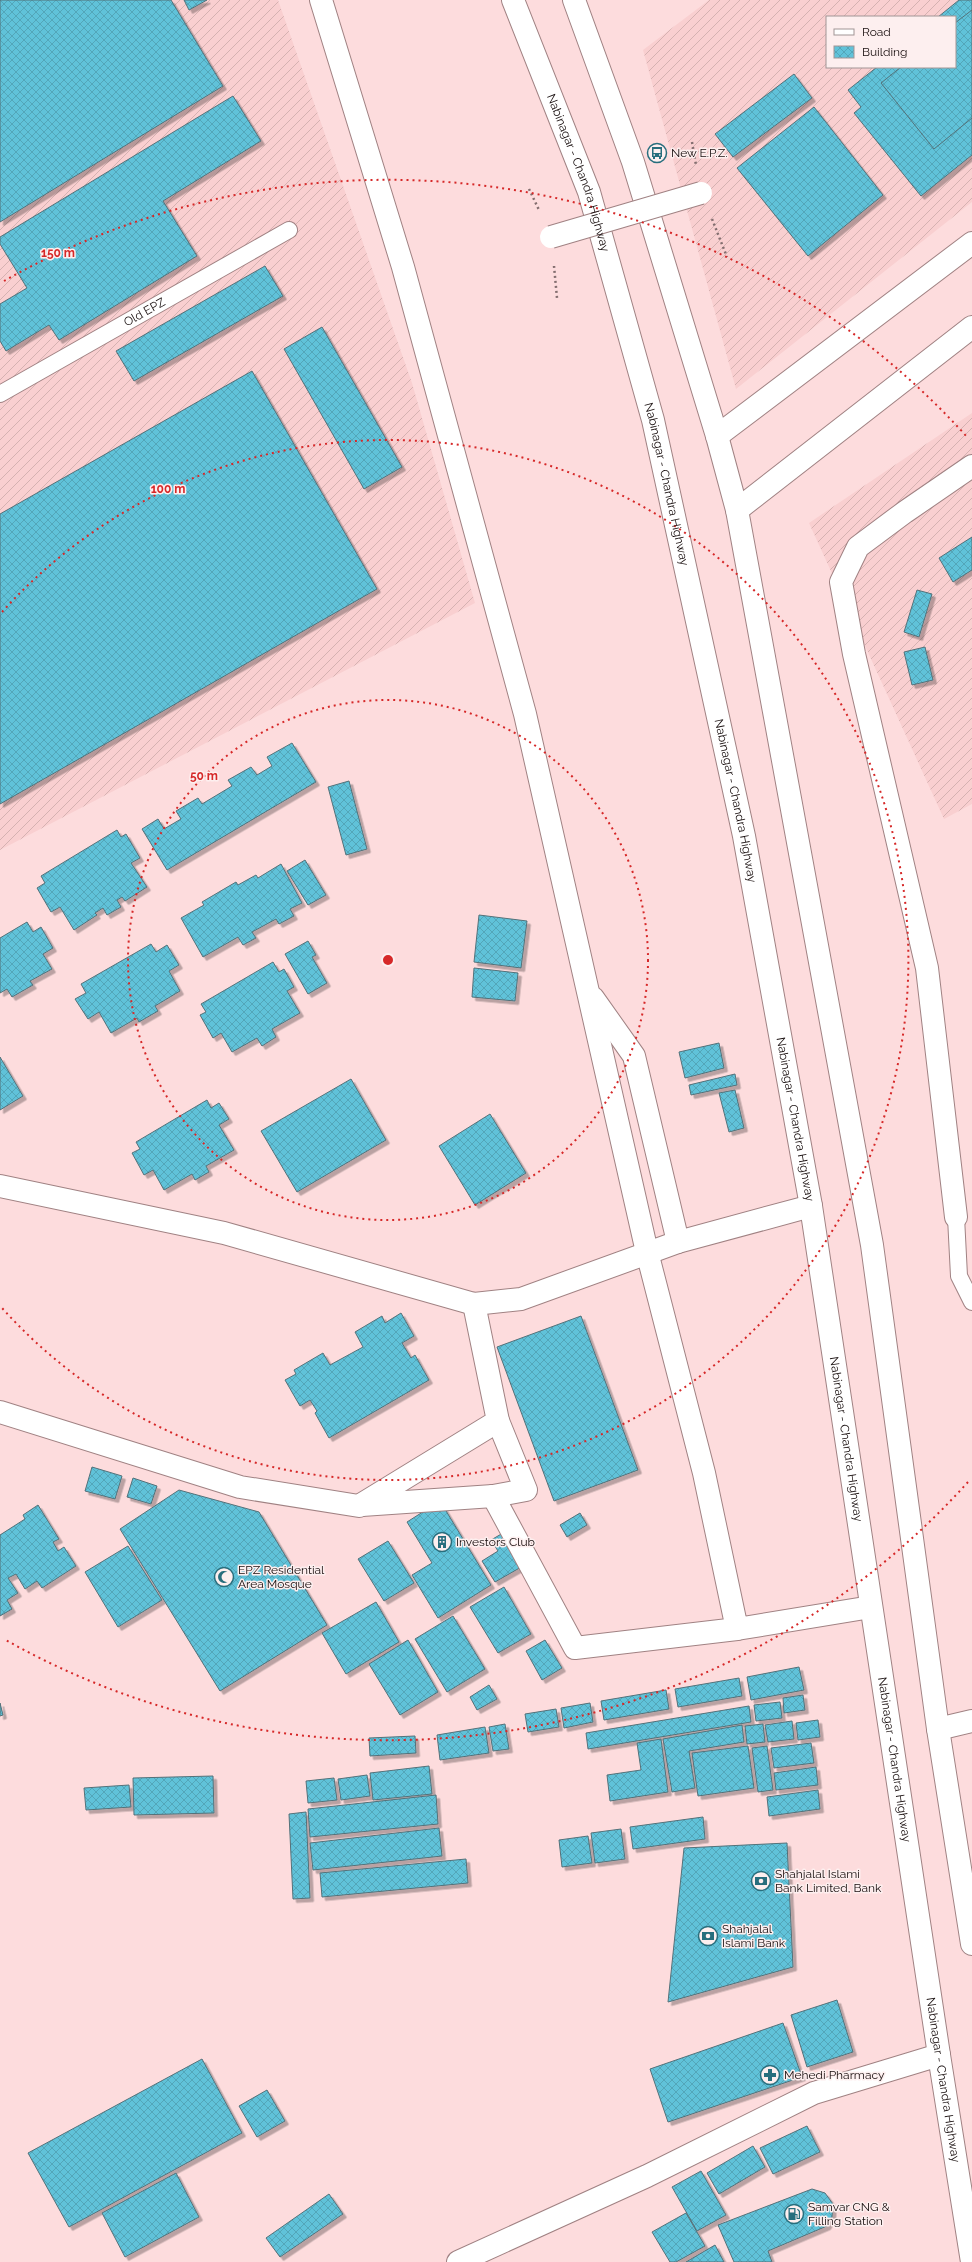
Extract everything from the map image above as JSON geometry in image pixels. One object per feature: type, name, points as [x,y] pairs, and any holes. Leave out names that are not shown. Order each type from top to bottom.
[{"type":"main road","points":[[321,0],[403,267],[525,714],[647,1252],[704,1473],[737,1629]]},
{"type":"main road","name":"Nabinagar - Chandra Highway","points":[[513,0],[589,192],[653,420],[744,836],[811,1206],[939,2055],[972,2262]]},
{"type":"main road","points":[[574,0],[633,162],[717,436],[737,510],[872,1245],[938,1729],[972,1944]]},
{"type":"main road","points":[[551,237],[701,193]]},
{"type":"main road","points":[[717,436],[972,243]]},
{"type":"main road","points":[[737,510],[972,327]]},
{"type":"main road","points":[[956,1217],[927,968],[854,654],[841,582],[858,546],[972,466]]},
{"type":"main road","points":[[588,991],[634,1056],[678,1242]]},
{"type":"main road","points":[[0,1186],[224,1233],[474,1304],[521,1299],[678,1242],[811,1206]]},
{"type":"main road","points":[[0,1412],[240,1487],[359,1506],[494,1496],[526,1490],[498,1421],[474,1304]]},
{"type":"main road","points":[[359,1506],[498,1421]]},
{"type":"main road","points":[[494,1496],[575,1648],[737,1629],[871,1607]]},
{"type":"main road","points":[[938,1729],[972,1721]]},
{"type":"main road","points":[[458,2262],[647,2176],[814,2094],[939,2055]]},
{"type":"lane","name":"Old EPZ","points":[[0,394],[289,230]]},
{"type":"lane","points":[[956,1217],[959,1276],[972,1302]]},
{"type":"path","points":[[701,193],[727,257]]},
{"type":"shaded area","points":[[0,0],[278,0],[412,383],[475,603],[0,850]]},
{"type":"shaded area","points":[[709,0],[972,0],[972,202],[736,389],[643,50]]},
{"type":"shaded area","points":[[972,413],[972,804],[944,819],[809,523]]},
{"type":"building","points":[[0,0],[171,0],[223,86],[0,222]]},
{"type":"building","points":[[184,0],[207,0],[189,10]]},
{"type":"building","points":[[959,0],[972,0],[972,155],[921,196],[854,113],[861,107],[848,90],[876,68],[956,68],[956,16],[939,16]]},
{"type":"building","points":[[972,10],[972,118],[934,149],[881,83],[900,68],[956,68],[956,22]]},
{"type":"building","points":[[794,74],[812,98],[733,157],[715,134]]},
{"type":"building","points":[[233,96],[261,141],[163,201],[197,256],[59,340],[49,325],[6,351],[0,341],[0,304],[27,288],[0,244],[0,237]]},
{"type":"building","points":[[814,107],[883,195],[808,256],[737,168]]},
{"type":"building","points":[[265,266],[283,296],[134,381],[116,351]]},
{"type":"building","points":[[322,327],[402,467],[364,489],[284,349]]},
{"type":"building","points":[[252,371],[377,589],[0,804],[0,514]]},
{"type":"building","points":[[972,537],[972,570],[953,582],[939,558]]},
{"type":"building","points":[[917,590],[932,594],[919,637],[904,632]]},
{"type":"building","points":[[925,647],[933,680],[912,685],[904,652]]},
{"type":"building","points":[[292,743],[316,782],[167,870],[142,829],[158,819],[164,829],[181,819],[176,811],[198,798],[202,804],[232,786],[228,780],[251,767],[257,775],[272,766],[267,757]]},
{"type":"building","points":[[349,781],[367,849],[346,855],[328,787]]},
{"type":"building","points":[[117,830],[121,837],[126,834],[140,858],[131,863],[147,887],[125,901],[122,897],[117,900],[121,907],[107,915],[103,908],[95,913],[97,915],[74,930],[60,907],[51,912],[37,888],[45,883],[41,876]]},
{"type":"building","points":[[305,860],[326,895],[308,905],[287,871]]},
{"type":"building","points":[[281,864],[302,903],[290,909],[294,916],[279,924],[276,919],[252,932],[256,938],[243,945],[238,937],[203,957],[181,918],[204,905],[202,902],[236,882],[238,885],[256,875],[258,878]]},
{"type":"building","points":[[479,915],[527,921],[521,968],[474,962]]},
{"type":"building","points":[[27,922],[33,932],[41,927],[53,948],[43,954],[52,969],[30,981],[33,985],[12,997],[7,989],[0,993],[0,938]]},
{"type":"building","points":[[308,941],[316,955],[312,957],[327,983],[308,994],[285,954]]},
{"type":"building","points":[[151,944],[156,952],[167,945],[179,965],[169,971],[180,991],[155,1006],[158,1011],[139,1022],[137,1018],[111,1033],[99,1012],[88,1019],[75,999],[86,993],[81,984]]},
{"type":"building","points":[[273,962],[279,972],[284,969],[294,987],[287,991],[300,1013],[272,1029],[276,1037],[262,1046],[257,1038],[232,1052],[221,1033],[213,1038],[200,1015],[206,1012],[201,1004]]},
{"type":"building","points":[[474,968],[518,973],[515,1001],[472,997]]},
{"type":"building","points":[[719,1043],[724,1068],[685,1078],[679,1052]]},
{"type":"building","points":[[0,1057],[23,1096],[0,1110]]},
{"type":"building","points":[[735,1074],[737,1085],[691,1095],[689,1085]]},
{"type":"building","points":[[351,1079],[386,1140],[297,1192],[261,1131]]},
{"type":"building","points":[[735,1090],[744,1128],[729,1132],[719,1093]]},
{"type":"building","points":[[207,1100],[211,1108],[219,1103],[229,1119],[219,1125],[234,1150],[206,1166],[209,1172],[195,1180],[192,1174],[164,1190],[153,1170],[144,1175],[132,1153],[140,1149],[136,1142]]},
{"type":"building","points":[[490,1114],[526,1173],[475,1205],[439,1146]]},
{"type":"building","points":[[401,1313],[414,1336],[402,1343],[411,1358],[415,1355],[429,1380],[329,1438],[315,1413],[317,1411],[310,1400],[300,1406],[285,1380],[296,1374],[294,1370],[323,1353],[330,1365],[363,1347],[355,1332],[382,1316],[385,1323]]},
{"type":"building","points":[[581,1316],[638,1470],[554,1501],[497,1347]]},
{"type":"building","points":[[92,1467],[122,1476],[115,1499],[85,1491]]},
{"type":"building","points":[[133,1478],[157,1486],[151,1504],[127,1497]]},
{"type":"building","name":"EPZ Residential Area Mosque","points":[[179,1490],[259,1512],[327,1625],[220,1691],[120,1529]]},
{"type":"building","name":"Investors Club","points":[[440,1501],[491,1585],[438,1618],[412,1575],[432,1563],[407,1522]]},
{"type":"building","points":[[38,1505],[59,1539],[53,1542],[58,1551],[64,1547],[76,1566],[42,1588],[37,1581],[25,1589],[16,1574],[8,1578],[18,1593],[7,1600],[12,1609],[0,1616],[0,1535],[25,1519],[23,1515]]},
{"type":"building","points":[[580,1513],[587,1525],[567,1537],[560,1525]]},
{"type":"building","points":[[503,1533],[523,1566],[495,1582],[482,1561],[498,1551],[491,1540]]},
{"type":"building","points":[[388,1541],[414,1583],[384,1601],[358,1559]]},
{"type":"building","points":[[128,1546],[162,1600],[118,1627],[85,1572]]},
{"type":"building","points":[[504,1587],[531,1634],[498,1653],[470,1607]]},
{"type":"building","points":[[376,1602],[399,1642],[346,1674],[322,1633]]},
{"type":"building","points":[[453,1616],[485,1669],[447,1692],[415,1639]]},
{"type":"building","points":[[408,1640],[438,1692],[400,1715],[369,1664]]},
{"type":"building","points":[[545,1640],[562,1668],[542,1680],[526,1651]]},
{"type":"building","points":[[799,1667],[804,1690],[751,1700],[747,1677]]},
{"type":"building","points":[[739,1678],[742,1696],[678,1707],[675,1689]]},
{"type":"building","points":[[489,1685],[497,1699],[477,1710],[470,1697]]},
{"type":"building","points":[[666,1690],[669,1709],[604,1720],[601,1701]]},
{"type":"building","points":[[803,1695],[805,1710],[784,1713],[783,1698]]},
{"type":"building","points":[[780,1702],[782,1718],[756,1721],[754,1705]]},
{"type":"building","points":[[0,1703],[3,1715],[0,1716]]},
{"type":"building","points":[[590,1703],[593,1722],[564,1728],[561,1708]]},
{"type":"building","points":[[749,1706],[751,1722],[588,1749],[586,1733]]},
{"type":"building","points":[[556,1709],[559,1727],[528,1732],[525,1714]]},
{"type":"building","points":[[818,1720],[820,1737],[798,1740],[796,1723]]},
{"type":"building","points":[[792,1721],[794,1739],[768,1742],[765,1725]]},
{"type":"building","points":[[505,1724],[509,1749],[493,1751],[489,1727]]},
{"type":"building","points":[[763,1724],[765,1742],[747,1744],[745,1726]]},
{"type":"building","points":[[742,1725],[744,1742],[689,1751],[695,1788],[672,1792],[663,1739]]},
{"type":"building","points":[[485,1727],[489,1753],[440,1760],[437,1735]]},
{"type":"building","points":[[415,1736],[416,1753],[370,1756],[369,1738]]},
{"type":"building","points":[[661,1739],[668,1792],[610,1801],[607,1775],[641,1770],[637,1743]]},
{"type":"building","points":[[811,1743],[814,1763],[774,1768],[771,1748]]},
{"type":"building","points":[[748,1746],[754,1788],[698,1796],[692,1753]]},
{"type":"building","points":[[767,1746],[773,1790],[758,1792],[752,1748]]},
{"type":"building","points":[[429,1766],[432,1794],[373,1800],[370,1773]]},
{"type":"building","points":[[816,1767],[818,1785],[776,1790],[774,1773]]},
{"type":"building","points":[[367,1775],[370,1796],[341,1800],[338,1779]]},
{"type":"building","points":[[213,1776],[214,1813],[134,1815],[133,1778]]},
{"type":"building","points":[[334,1778],[337,1800],[308,1803],[306,1781]]},
{"type":"building","points":[[129,1785],[131,1807],[86,1810],[84,1788]]},
{"type":"building","points":[[818,1790],[820,1809],[769,1816],[767,1797]]},
{"type":"building","points":[[436,1795],[438,1824],[310,1837],[308,1809]]},
{"type":"building","points":[[306,1812],[310,1898],[293,1899],[289,1814]]},
{"type":"building","points":[[703,1817],[705,1839],[633,1849],[630,1827]]},
{"type":"building","points":[[439,1828],[442,1856],[313,1870],[310,1843]]},
{"type":"building","points":[[621,1829],[625,1859],[595,1863],[591,1833]]},
{"type":"building","points":[[588,1836],[592,1863],[562,1867],[559,1840]]},
{"type":"building","points":[[787,1843],[793,1967],[668,2002],[684,1848]]},
{"type":"building","points":[[466,1859],[468,1883],[322,1897],[320,1873]]},
{"type":"building","points":[[837,2000],[853,2052],[807,2067],[791,2015]]},
{"type":"building","points":[[783,2023],[802,2077],[668,2122],[650,2069]]},
{"type":"building","points":[[202,2059],[242,2133],[69,2227],[28,2153]]},
{"type":"building","points":[[267,2090],[285,2121],[257,2137],[239,2106]]},
{"type":"building","points":[[807,2126],[820,2152],[773,2174],[760,2148]]},
{"type":"building","points":[[753,2146],[765,2167],[719,2194],[707,2173]]},
{"type":"building","points":[[701,2171],[726,2215],[697,2231],[672,2187]]},
{"type":"building","points":[[176,2173],[199,2217],[125,2257],[102,2213]]},
{"type":"building","points":[[812,2189],[825,2193],[833,2204],[832,2217],[827,2226],[768,2251],[772,2262],[734,2262],[718,2225]]},
{"type":"building","points":[[329,2194],[343,2214],[280,2257],[266,2238]]},
{"type":"building","points":[[686,2213],[705,2246],[676,2262],[670,2262],[652,2232]]},
{"type":"building","points":[[715,2245],[724,2262],[686,2262]]},
{"type":"place","name":"New E.P.Z.","points":[[657,153]]},
{"type":"place","name":"Investors Club","points":[[442,1542]]},
{"type":"place","name":"EPZ Residential Area Mosque","points":[[224,1577]]},
{"type":"place","name":"Shahjalal Islami Bank Limited, Bank","points":[[761,1881]]},
{"type":"place","name":"Shahjalal Islami Bank","points":[[708,1936]]},
{"type":"place","name":"Mehedi Pharmacy","points":[[770,2075]]},
{"type":"place","name":"Samvar CNG & Filling Station","points":[[794,2214]]}]
